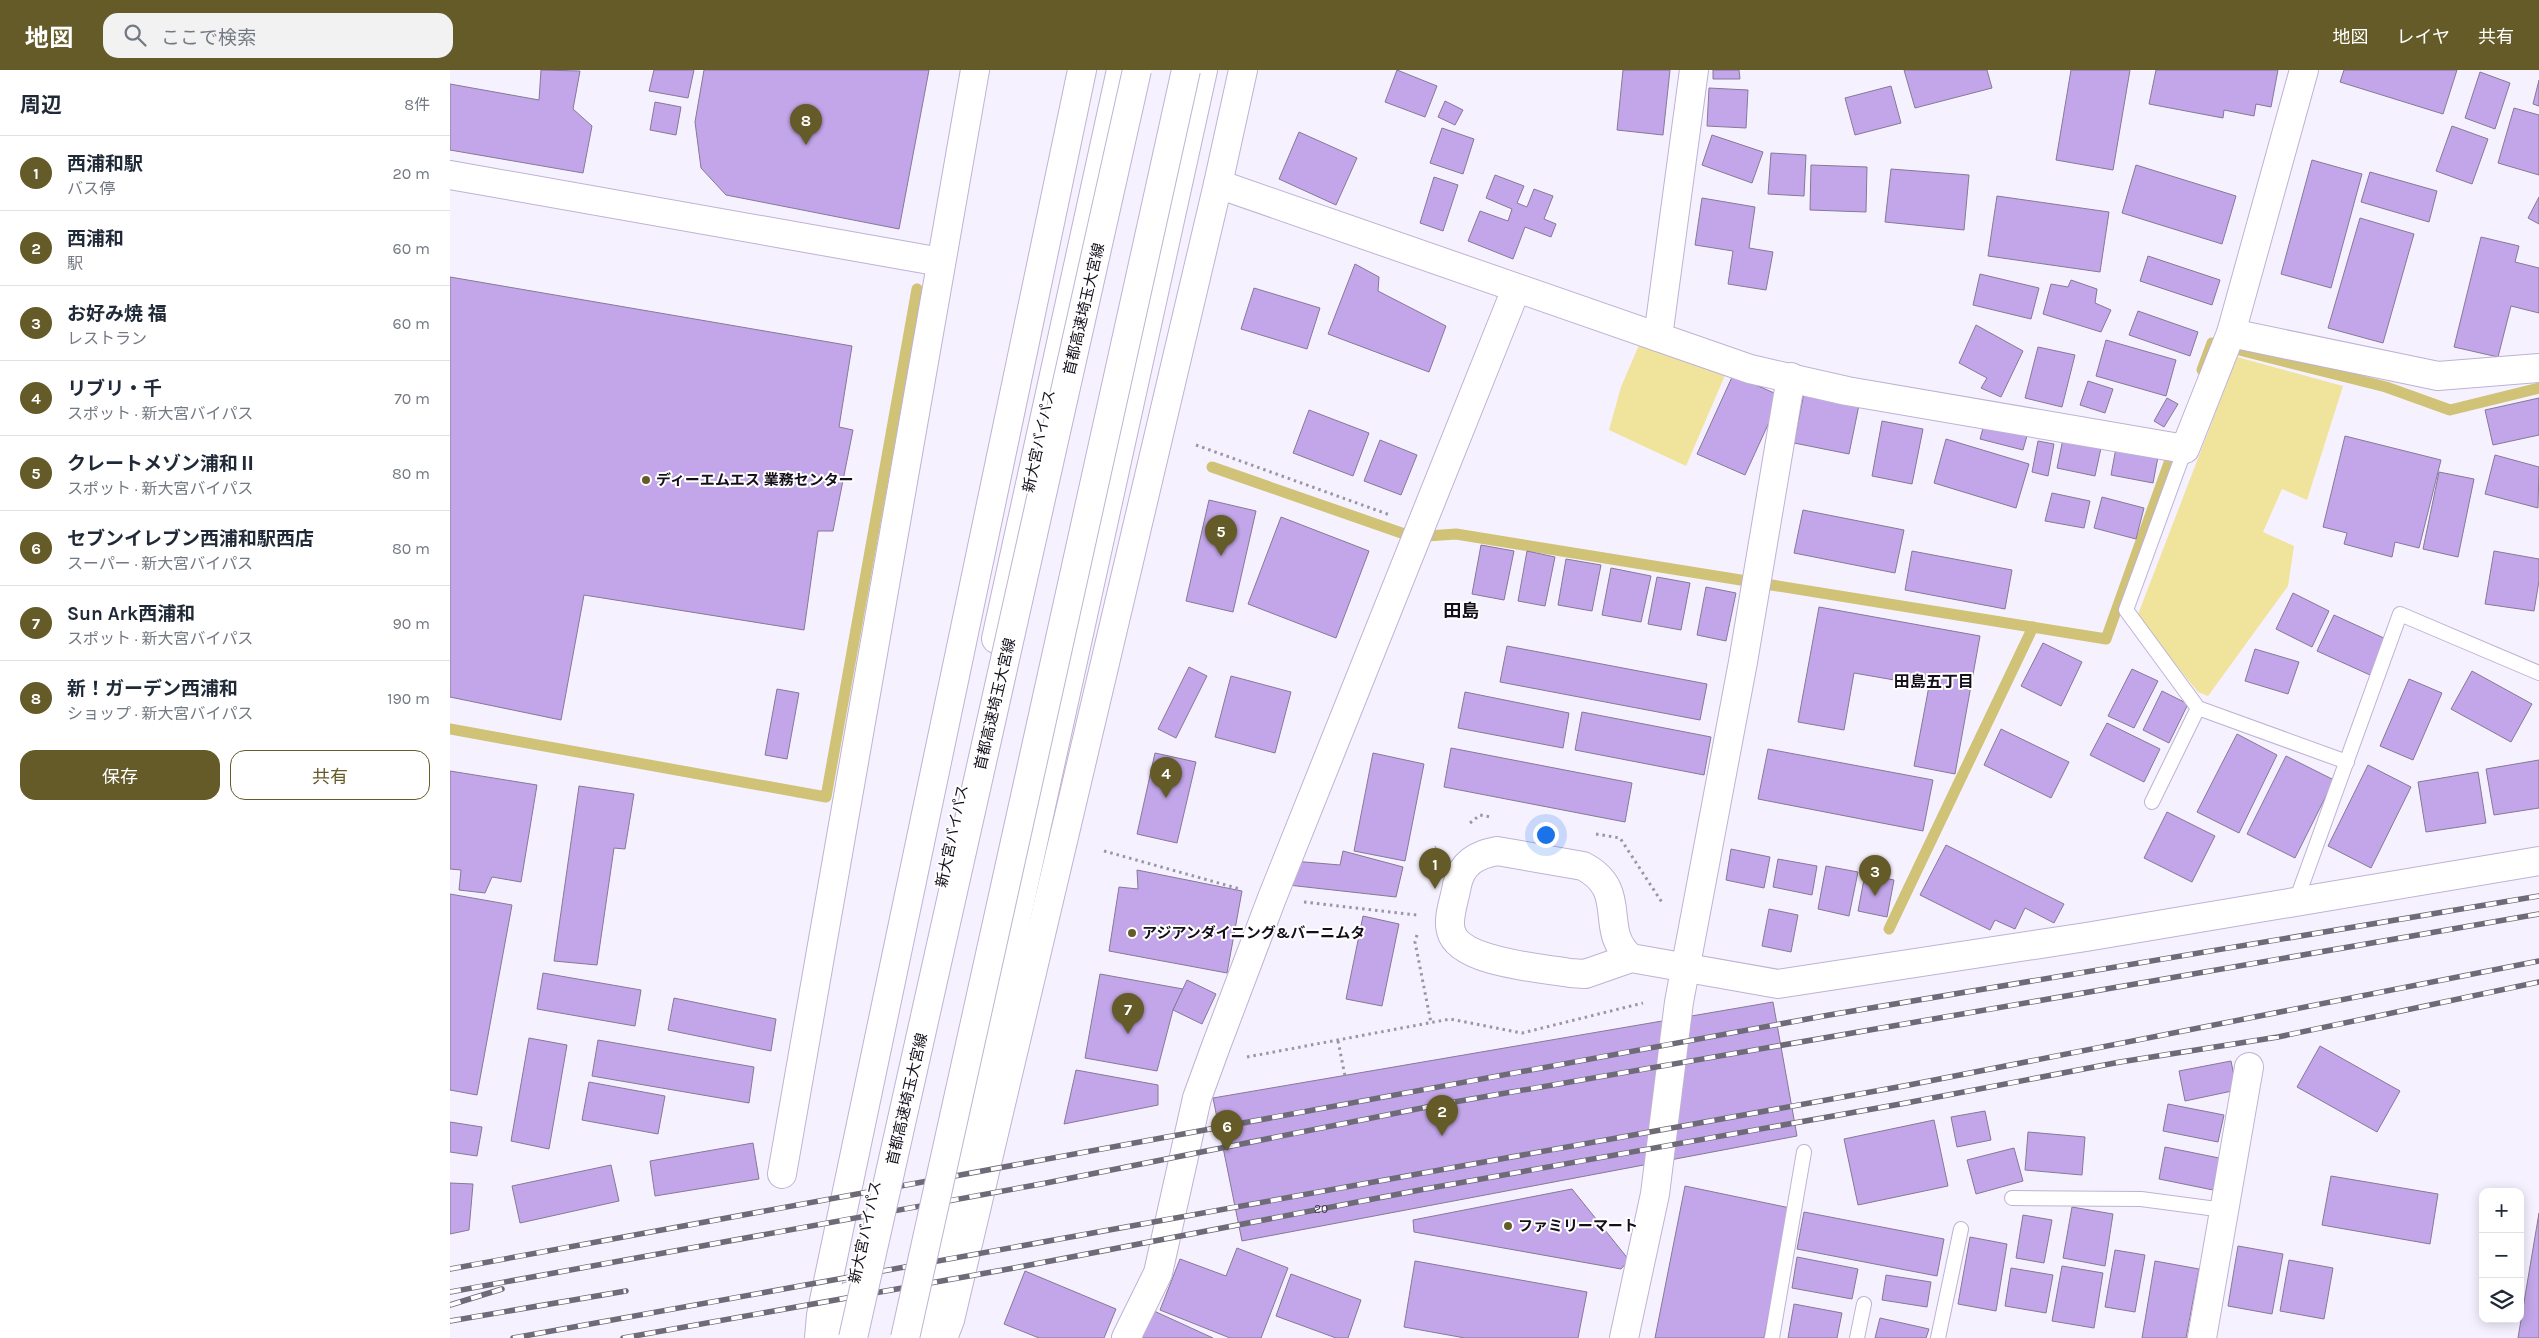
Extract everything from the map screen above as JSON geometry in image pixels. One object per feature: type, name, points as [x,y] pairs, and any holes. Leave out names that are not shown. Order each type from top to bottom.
[{"type":"main road","points":[[782,1174],[975,70]]},
{"type":"main road","points":[[819,1338],[821,1314],[1082,70]]},
{"type":"main road","name":"新大宮バイパス","points":[[838,1338],[849,1302],[1121,70]]},
{"type":"main road","name":"首都高速埼玉大宮線","points":[[853,1338],[1137,70]]},
{"type":"main road","points":[[905,1338],[1186,70]]},
{"type":"main road","points":[[924,1338],[1203,70]]},
{"type":"main road","points":[[943,1338],[952,1310],[1218,184],[1243,70]]},
{"type":"main road","points":[[1658,337],[1694,70]]},
{"type":"main road","points":[[1218,184],[1750,369],[1857,393],[2185,449],[2231,333],[2304,70]]},
{"type":"main road","points":[[450,175],[940,262]]},
{"type":"main road","points":[[1126,1338],[1158,1273],[1197,1098],[1216,1046],[1272,898],[1516,289]]},
{"type":"main road","points":[[2231,333],[2438,376],[2539,368]]},
{"type":"main road","points":[[1624,1338],[1655,1194],[1679,1002],[1744,662],[1791,377]]},
{"type":"main road","points":[[1632,958],[1585,974],[1476,956],[1460,944],[1451,931],[1459,876],[1464,866],[1485,853],[1497,851],[1584,866],[1595,872],[1603,881],[1613,903],[1614,931],[1617,941],[1623,951],[1632,958],[1685,969],[1778,984],[2086,937],[2539,861]]},
{"type":"main road","points":[[2202,1338],[2249,1067]]},
{"type":"lane","points":[[2185,449],[2126,610],[2198,708],[2347,762]]},
{"type":"lane","points":[[2296,901],[2400,614],[2539,672]]},
{"type":"lane","points":[[2152,802],[2198,708]]},
{"type":"lane","points":[[1772,1338],[1804,1152]]},
{"type":"lane","points":[[2012,1198],[2141,1199],[2224,1210]]},
{"type":"lane","points":[[1938,1338],[1960,1229]]},
{"type":"lane","points":[[1857,1338],[1864,1304]]},
{"type":"path","points":[[1196,445],[1399,518],[1424,518]]},
{"type":"path","points":[[1104,850],[1272,898],[1420,916]]},
{"type":"path","points":[[1216,1046],[1248,1058],[1450,1019],[1522,1033],[1643,1002]]},
{"type":"path","points":[[1338,1040],[1345,1076]]},
{"type":"shaded area","points":[[1639,345],[1726,373],[1686,466],[1609,430],[1621,387]]},
{"type":"shaded area","points":[[2237,357],[2343,386],[2307,500],[2282,489],[2263,532],[2294,546],[2288,586],[2208,696],[2198,692],[2137,617]]},
{"type":"building","points":[[541,70],[580,71],[573,109],[592,126],[583,173],[450,150],[450,84],[539,100]]},
{"type":"building","points":[[654,70],[694,70],[688,98],[649,91]]},
{"type":"building","points":[[704,70],[929,70],[899,229],[726,195],[701,168],[695,122]]},
{"type":"building","points":[[1397,70],[1437,86],[1425,117],[1385,102]]},
{"type":"building","points":[[1623,70],[1670,70],[1663,135],[1617,130]]},
{"type":"building","points":[[1713,70],[1739,70],[1740,79],[1713,79]]},
{"type":"building","points":[[1904,70],[1987,70],[1992,88],[1915,108]]},
{"type":"building","points":[[2071,70],[2130,70],[2113,170],[2056,160]]},
{"type":"building","points":[[2156,70],[2278,70],[2271,107],[2256,104],[2254,116],[2224,110],[2223,118],[2149,104]]},
{"type":"building","points":[[2344,70],[2457,70],[2443,114],[2340,82]]},
{"type":"building","points":[[2480,72],[2510,83],[2495,129],[2465,118]]},
{"type":"building","points":[[2539,80],[2539,106],[2533,104]]},
{"type":"building","points":[[1891,86],[1901,123],[1855,135],[1845,98]]},
{"type":"building","points":[[1709,88],[1748,90],[1746,128],[1707,126]]},
{"type":"building","points":[[1445,101],[1463,110],[1455,125],[1438,117]]},
{"type":"building","points":[[655,102],[681,107],[676,135],[650,130]]},
{"type":"building","points":[[2514,108],[2539,115],[2539,175],[2498,163]]},
{"type":"building","points":[[2452,126],[2488,139],[2472,184],[2436,171]]},
{"type":"building","points":[[1442,128],[1474,139],[1463,174],[1430,163]]},
{"type":"building","points":[[1299,132],[1357,158],[1336,205],[1279,179]]},
{"type":"building","points":[[1712,135],[1763,152],[1752,183],[1702,165]]},
{"type":"building","points":[[1771,153],[1806,155],[1804,196],[1768,194]]},
{"type":"building","points":[[2312,160],[2362,174],[2331,288],[2281,274]]},
{"type":"building","points":[[1811,165],[1867,167],[1866,212],[1810,210]]},
{"type":"building","points":[[2136,165],[2236,196],[2222,244],[2122,213]]},
{"type":"building","points":[[1891,169],[1969,175],[1964,230],[1885,222]]},
{"type":"building","points":[[2370,172],[2437,191],[2429,222],[2361,202]]},
{"type":"building","points":[[1495,175],[1524,186],[1517,203],[1527,207],[1534,189],[1553,196],[1544,219],[1556,224],[1551,237],[1525,227],[1513,259],[1468,241],[1480,211],[1508,221],[1512,209],[1486,198]]},
{"type":"building","points":[[1434,177],[1458,185],[1443,231],[1420,223]]},
{"type":"building","points":[[1997,196],[2109,212],[2100,272],[1988,256]]},
{"type":"building","points":[[2539,197],[2539,224],[2528,218]]},
{"type":"building","points":[[1702,198],[1755,207],[1749,248],[1773,252],[1766,290],[1728,284],[1733,251],[1695,245]]},
{"type":"building","points":[[2360,218],[2414,234],[2383,343],[2328,328]]},
{"type":"building","points":[[2481,237],[2519,246],[2515,262],[2539,268],[2539,313],[2511,306],[2498,357],[2454,347]]},
{"type":"building","points":[[2148,256],[2220,280],[2212,305],[2140,281]]},
{"type":"building","points":[[1355,264],[1379,277],[1378,291],[1446,326],[1429,372],[1328,334]]},
{"type":"building","points":[[1980,274],[2039,288],[2031,319],[1973,305]]},
{"type":"building","name":"ディーエムエス 業務センター","points":[[450,277],[852,346],[839,427],[853,430],[833,531],[818,531],[804,630],[584,595],[561,720],[450,697]]},
{"type":"building","points":[[2071,280],[2097,289],[2095,303],[2111,310],[2101,332],[2043,314],[2051,284],[2068,287]]},
{"type":"building","points":[[1254,288],[1320,308],[1307,349],[1241,329]]},
{"type":"building","points":[[2138,311],[2198,332],[2190,356],[2129,335]]},
{"type":"building","points":[[1976,325],[2023,351],[2001,397],[1981,388],[1987,378],[1959,363]]},
{"type":"building","points":[[2106,340],[2176,360],[2166,396],[2096,376]]},
{"type":"building","points":[[2038,347],[2075,355],[2062,407],[2025,398]]},
{"type":"building","points":[[1733,375],[1781,396],[1745,475],[1697,454]]},
{"type":"building","points":[[2088,381],[2113,389],[2105,413],[2080,405]]},
{"type":"building","points":[[1804,393],[1859,405],[1849,454],[1794,443]]},
{"type":"building","points":[[2167,398],[2178,404],[2164,427],[2154,421]]},
{"type":"building","points":[[2539,398],[2539,435],[2493,445],[2485,410]]},
{"type":"building","points":[[1309,410],[1369,433],[1353,476],[1293,453]]},
{"type":"building","points":[[1882,421],[1923,429],[1912,484],[1872,476]]},
{"type":"building","points":[[1985,421],[2028,432],[2023,450],[1980,439]]},
{"type":"building","points":[[2345,436],[2441,460],[2419,548],[2395,542],[2392,557],[2344,544],[2347,533],[2323,527]]},
{"type":"building","points":[[1946,439],[2029,464],[2016,508],[1934,483]]},
{"type":"building","points":[[2063,439],[2101,448],[2095,476],[2057,468]]},
{"type":"building","points":[[1380,440],[1417,455],[1401,495],[1364,481]]},
{"type":"building","points":[[2038,441],[2054,444],[2048,476],[2032,472]]},
{"type":"building","points":[[2116,448],[2158,457],[2153,483],[2111,475]]},
{"type":"building","points":[[2495,455],[2539,467],[2538,508],[2485,494]]},
{"type":"building","points":[[2439,472],[2474,479],[2458,557],[2423,549]]},
{"type":"building","points":[[2052,493],[2090,501],[2084,528],[2045,521]]},
{"type":"building","points":[[2102,497],[2144,508],[2136,539],[2094,528]]},
{"type":"building","points":[[1209,500],[1256,511],[1233,612],[1186,601]]},
{"type":"building","points":[[1803,510],[1904,530],[1895,573],[1794,553]]},
{"type":"building","points":[[1281,517],[1369,551],[1336,638],[1248,604]]},
{"type":"building","points":[[1481,545],[1514,551],[1504,600],[1472,594]]},
{"type":"building","points":[[1527,551],[1555,557],[1545,606],[1518,601]]},
{"type":"building","points":[[1912,551],[2012,570],[2005,609],[1905,590]]},
{"type":"building","points":[[2494,551],[2539,559],[2539,581],[2534,611],[2485,604]]},
{"type":"building","points":[[1566,559],[1601,565],[1592,611],[1558,605]]},
{"type":"building","points":[[1611,568],[1651,576],[1641,622],[1602,615]]},
{"type":"building","points":[[1657,577],[1690,583],[1681,630],[1648,624]]},
{"type":"building","points":[[1706,587],[1736,593],[1726,641],[1697,635]]},
{"type":"building","points":[[2293,593],[2329,611],[2312,647],[2276,629]]},
{"type":"building","points":[[1819,607],[1980,636],[1955,774],[1914,766],[1929,686],[1854,673],[1844,730],[1798,722]]},
{"type":"building","points":[[2334,615],[2386,639],[2370,675],[2317,651]]},
{"type":"building","points":[[2043,643],[2082,662],[2061,706],[2021,686]]},
{"type":"building","points":[[1507,646],[1707,684],[1700,720],[1500,682]]},
{"type":"building","points":[[2255,649],[2299,662],[2288,694],[2245,681]]},
{"type":"building","points":[[1189,667],[1207,676],[1176,738],[1158,729]]},
{"type":"building","points":[[2132,669],[2158,681],[2134,728],[2108,716]]},
{"type":"building","points":[[2472,671],[2532,704],[2511,742],[2451,709]]},
{"type":"building","points":[[1231,676],[1291,692],[1275,753],[1215,737]]},
{"type":"building","points":[[2409,679],[2442,693],[2413,760],[2380,746]]},
{"type":"building","points":[[777,689],[799,693],[787,759],[765,755]]},
{"type":"building","points":[[2162,691],[2188,704],[2169,743],[2143,730]]},
{"type":"building","points":[[1465,692],[1569,713],[1563,748],[1458,728]]},
{"type":"building","points":[[1582,712],[1711,737],[1704,775],[1575,750]]},
{"type":"building","points":[[2107,723],[2160,749],[2144,782],[2090,755]]},
{"type":"building","points":[[2001,729],[2069,762],[2051,798],[1984,765]]},
{"type":"building","points":[[2237,734],[2277,755],[2239,833],[2197,812]]},
{"type":"building","points":[[1451,748],[1632,783],[1625,822],[1444,787]]},
{"type":"building","points":[[1768,749],[1933,780],[1923,831],[1758,799]]},
{"type":"building","points":[[1155,753],[1196,762],[1177,843],[1137,834]]},
{"type":"building","points":[[1373,753],[1424,764],[1405,861],[1354,851]]},
{"type":"building","points":[[2286,756],[2334,780],[2295,858],[2247,834]]},
{"type":"building","points":[[2539,760],[2539,808],[2494,815],[2486,769]]},
{"type":"building","points":[[2368,765],[2411,787],[2371,868],[2328,846]]},
{"type":"building","points":[[450,771],[537,785],[521,882],[492,877],[485,893],[459,890],[461,870],[450,869]]},
{"type":"building","points":[[2478,772],[2486,823],[2426,832],[2418,782]]},
{"type":"building","points":[[579,786],[634,794],[625,849],[614,848],[597,965],[554,961]]},
{"type":"building","points":[[2167,812],[2215,836],[2192,882],[2144,858]]},
{"type":"building","points":[[1946,845],[2064,904],[2054,923],[2025,908],[2015,929],[1995,920],[1990,930],[1920,895]]},
{"type":"building","points":[[1731,849],[1770,857],[1764,888],[1726,880]]},
{"type":"building","points":[[1343,851],[1403,867],[1396,897],[1288,885],[1293,861],[1340,865]]},
{"type":"building","points":[[1778,859],[1817,866],[1812,895],[1773,887]]},
{"type":"building","points":[[1826,866],[1858,872],[1849,916],[1818,909]]},
{"type":"building","points":[[1137,870],[1242,891],[1227,973],[1109,951],[1119,887],[1138,889]]},
{"type":"building","points":[[1865,874],[1894,880],[1887,917],[1858,911]]},
{"type":"building","points":[[450,894],[512,905],[477,1095],[450,1090]]},
{"type":"building","points":[[1769,909],[1798,915],[1791,952],[1762,946]]},
{"type":"building","points":[[1363,916],[1399,924],[1382,1006],[1346,999]]},
{"type":"building","points":[[543,973],[641,990],[635,1026],[537,1009]]},
{"type":"building","points":[[1100,974],[1183,989],[1173,1010],[1157,1071],[1085,1058]]},
{"type":"building","points":[[1187,980],[1216,994],[1202,1024],[1173,1010]]},
{"type":"building","points":[[674,998],[776,1019],[771,1051],[668,1030]]},
{"type":"building","points":[[1773,1002],[1797,1136],[1242,1241],[1213,1098]]},
{"type":"building","points":[[529,1038],[567,1045],[549,1149],[511,1141]]},
{"type":"building","points":[[598,1040],[754,1067],[749,1103],[592,1076]]},
{"type":"building","points":[[2320,1046],[2400,1091],[2377,1132],[2297,1087]]},
{"type":"building","points":[[2231,1061],[2237,1090],[2185,1101],[2179,1071]]},
{"type":"building","points":[[1076,1070],[1158,1085],[1158,1105],[1064,1124]]},
{"type":"building","points":[[589,1082],[665,1096],[658,1134],[582,1120]]},
{"type":"building","points":[[2168,1104],[2224,1115],[2218,1142],[2163,1131]]},
{"type":"building","points":[[1985,1111],[1991,1140],[1957,1147],[1951,1117]]},
{"type":"building","points":[[1934,1120],[1948,1186],[1858,1205],[1844,1139]]},
{"type":"building","points":[[450,1122],[482,1127],[477,1156],[450,1152]]},
{"type":"building","points":[[2028,1132],[2085,1137],[2082,1175],[2025,1170]]},
{"type":"building","points":[[753,1143],[759,1179],[655,1196],[650,1161]]},
{"type":"building","points":[[2165,1147],[2219,1158],[2213,1190],[2159,1179]]},
{"type":"building","points":[[2014,1148],[2023,1181],[1976,1194],[1967,1160]]},
{"type":"building","points":[[611,1165],[619,1201],[520,1223],[512,1186]]},
{"type":"building","points":[[2331,1176],[2438,1194],[2430,1244],[2322,1225]]},
{"type":"building","points":[[450,1183],[473,1184],[469,1230],[450,1234]]},
{"type":"building","points":[[1685,1186],[1790,1208],[1764,1338],[1655,1338]]},
{"type":"building","name":"ファミリーマート","points":[[1572,1189],[1629,1260],[1621,1269],[1414,1232],[1413,1220]]},
{"type":"building","points":[[2072,1207],[2113,1214],[2105,1266],[2063,1258]]},
{"type":"building","points":[[1804,1212],[1944,1239],[1937,1276],[1797,1249]]},
{"type":"building","points":[[2539,1213],[2539,1338],[2518,1338],[2521,1323],[2524,1323],[2524,1302]]},
{"type":"building","points":[[2023,1215],[2052,1220],[2044,1263],[2016,1258]]},
{"type":"building","points":[[1970,1237],[2007,1244],[1996,1311],[1958,1304]]},
{"type":"building","points":[[2238,1246],[2283,1254],[2272,1314],[2228,1306]]},
{"type":"building","points":[[1237,1248],[1288,1268],[1261,1338],[1230,1338],[1160,1310],[1180,1259],[1226,1276]]},
{"type":"building","points":[[2115,1250],[2145,1255],[2135,1312],[2105,1307]]},
{"type":"building","points":[[1797,1257],[1858,1269],[1852,1299],[1792,1288]]},
{"type":"building","points":[[2289,1260],[2333,1268],[2324,1319],[2280,1311]]},
{"type":"building","points":[[1415,1261],[1587,1292],[1578,1338],[1465,1338],[1404,1327]]},
{"type":"building","points":[[2155,1261],[2199,1269],[2186,1338],[2142,1338]]},
{"type":"building","points":[[2062,1266],[2103,1273],[2094,1328],[2052,1321]]},
{"type":"building","points":[[2011,1268],[2053,1275],[2046,1313],[2005,1306]]},
{"type":"building","points":[[1025,1271],[1116,1309],[1104,1338],[1039,1338],[1004,1324]]},
{"type":"building","points":[[1291,1274],[1361,1300],[1348,1338],[1336,1338],[1276,1316]]},
{"type":"building","points":[[1886,1275],[1931,1282],[1927,1307],[1882,1300]]},
{"type":"building","points":[[1794,1304],[1842,1313],[1837,1338],[1788,1338]]},
{"type":"building","points":[[1154,1311],[1213,1338],[1140,1338]]},
{"type":"building","points":[[1880,1318],[1929,1329],[1926,1338],[1875,1338]]},
{"type":"waterway","points":[[450,729],[826,797],[917,289]]},
{"type":"waterway","points":[[2202,370],[2212,343],[2386,387],[2450,410],[2539,388]]},
{"type":"waterway","points":[[1212,467],[1413,537],[1456,534],[2106,639],[2175,446]]},
{"type":"waterway","points":[[1889,929],[2033,627]]},
{"type":"railway","points":[[450,1269],[1829,1015],[2539,896]]},
{"type":"railway","points":[[450,1292],[1041,1184],[1437,1105],[2539,914]]},
{"type":"railway","points":[[513,1338],[1909,1085],[2539,961]]},
{"type":"railway","points":[[623,1338],[1014,1268],[1425,1189],[1906,1103],[2120,1062],[2278,1037],[2539,982]]},
{"type":"railway","points":[[450,1305],[502,1289]]},
{"type":"railway","points":[[450,1321],[626,1291]]},
{"type":"place","name":"新！ガーデン西浦和","points":[[806,145]]},
{"type":"place","name":"ディーエムエス 業務センター","points":[[646,480]]},
{"type":"place","name":"クレートメゾン浦和Ⅱ","points":[[1221,556]]},
{"type":"place","name":"リブリ・千","points":[[1166,798]]},
{"type":"place","name":"西浦和駅","points":[[1435,889]]},
{"type":"place","name":"お好み焼 福","points":[[1875,896]]},
{"type":"place","name":"アジアンダイニング&バーニムタ","points":[[1132,933]]},
{"type":"place","name":"Sun Ark西浦和","points":[[1128,1034]]},
{"type":"place","name":"西浦和","points":[[1442,1136]]},
{"type":"place","name":"セブンイレブン西浦和駅西店","points":[[1227,1151]]},
{"type":"place","name":"ファミリーマート","points":[[1508,1226]]},
{"type":"district","name":"田島","points":[[1461,611]]},
{"type":"district","name":"田島五丁目","points":[[1934,681]]}]
